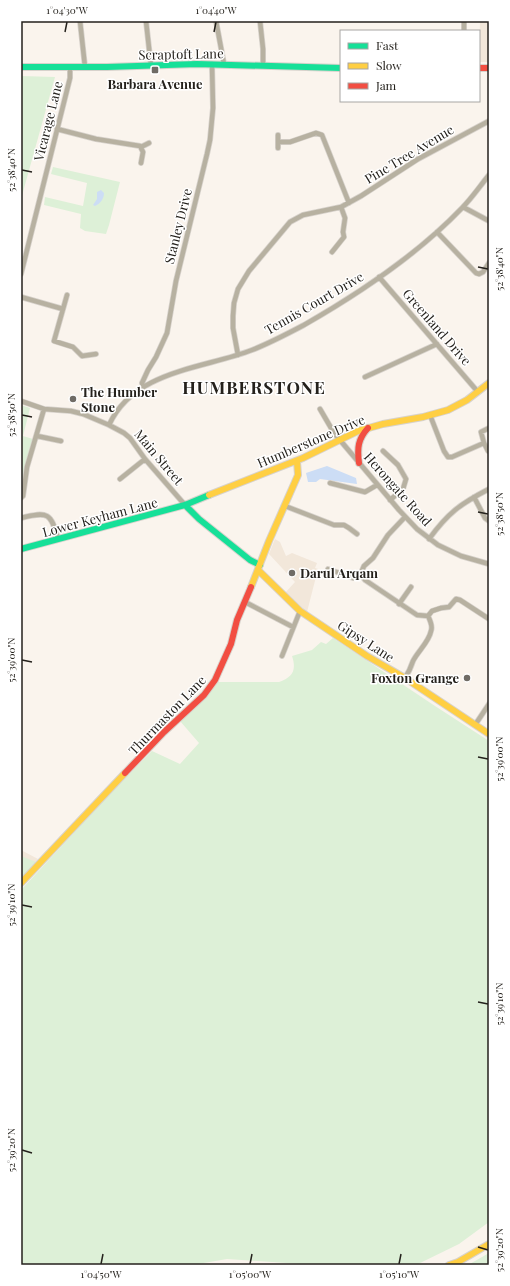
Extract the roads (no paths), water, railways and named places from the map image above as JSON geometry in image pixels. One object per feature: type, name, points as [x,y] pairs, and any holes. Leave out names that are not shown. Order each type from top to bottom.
[{"type":"main road","name":"Scraptoft Lane","points":[[21,66],[85,67],[224,64],[340,68]]},
{"type":"main road","name":"Humberstone Drive","points":[[185,505],[283,465],[297,461],[319,451],[351,433],[386,423],[430,415],[459,405],[489,383]]},
{"type":"main road","points":[[359,463],[357,444],[360,436],[369,427]]},
{"type":"main road","name":"Thurmaston Lane","points":[[21,883],[164,732],[204,695],[215,680],[231,644],[237,620],[298,475],[297,461]]},
{"type":"main road","name":"Lower Keyham Lane","points":[[21,549],[185,505]]},
{"type":"main road","name":"Gipsy Lane","points":[[185,505],[199,519],[259,568],[300,611],[489,734]]},
{"type":"main road","points":[[449,1265],[458,1262],[489,1244]]},
{"type":"street","points":[[80,21],[85,67]]},
{"type":"street","points":[[146,21],[151,66]]},
{"type":"street","points":[[216,21],[224,64]]},
{"type":"street","points":[[260,21],[263,50],[262,65]]},
{"type":"street","name":"Stanley Drive","points":[[143,386],[142,383],[144,376],[156,357],[166,333],[176,281],[210,140],[213,108],[212,64]]},
{"type":"street","name":"Vicarage Lane","points":[[21,274],[70,78],[70,67]]},
{"type":"street","name":"Pine Tree Avenue","points":[[238,355],[233,328],[233,309],[238,289],[245,276],[292,220],[303,215],[341,207],[349,203],[418,159],[489,121]]},
{"type":"street","points":[[57,129],[96,139],[138,145],[141,147],[143,152],[141,162]]},
{"type":"street","points":[[278,142],[290,142],[316,133],[322,135],[349,203]]},
{"type":"street","points":[[278,134],[278,148]]},
{"type":"street","points":[[141,147],[149,143]]},
{"type":"street","name":"Tennis Court Drive","points":[[109,425],[114,414],[143,386],[169,374],[253,350],[330,310],[380,277],[437,232],[463,207],[489,175]]},
{"type":"street","points":[[332,252],[344,237],[343,232],[345,218],[341,207]]},
{"type":"street","points":[[463,207],[489,221]]},
{"type":"street","points":[[437,232],[476,273],[479,274],[483,272],[489,263]]},
{"type":"street","name":"Greenland Drive","points":[[380,277],[478,392]]},
{"type":"street","points":[[67,295],[54,341],[71,346],[82,356],[96,354]]},
{"type":"street","points":[[21,297],[63,309]]},
{"type":"street","points":[[365,377],[437,344]]},
{"type":"street","name":"Main Street","points":[[21,401],[44,409],[71,411],[91,417],[124,433],[130,438],[144,459],[185,505]]},
{"type":"street","points":[[21,498],[23,496],[28,467],[44,409]]},
{"type":"street","name":"Herongate Road","points":[[320,409],[334,433],[416,529],[438,545],[461,556],[489,564]]},
{"type":"street","points":[[430,415],[444,451],[448,457],[452,457],[484,443]]},
{"type":"street","points":[[488,451],[481,432],[489,428]]},
{"type":"street","points":[[37,436],[61,441]]},
{"type":"street","points":[[383,451],[398,465],[406,479],[403,489],[390,500]]},
{"type":"street","points":[[120,479],[144,459]]},
{"type":"street","points":[[330,483],[365,492],[377,485]]},
{"type":"street","points":[[429,539],[441,522],[455,509],[489,489]]},
{"type":"street","points":[[474,497],[485,518],[489,521]]},
{"type":"street","points":[[285,506],[330,524],[344,525],[357,534]]},
{"type":"street","points":[[21,518],[40,514],[50,518],[53,521],[58,539]]},
{"type":"street","points":[[405,517],[388,535],[373,558],[364,566],[361,573],[366,580],[399,604],[417,615],[428,616]]},
{"type":"street","points":[[328,570],[352,578],[362,576]]},
{"type":"street","points":[[399,604],[411,587]]},
{"type":"street","points":[[428,616],[432,611],[449,607],[456,599],[489,619]]},
{"type":"street","points":[[245,602],[293,626]]},
{"type":"street","points":[[282,656],[300,611]]},
{"type":"street","points":[[405,678],[432,630],[431,621],[428,616]]},
{"type":"street","points":[[475,725],[489,704]]},
{"type":"water","points":[[101,190],[104,193],[103,197],[100,203],[95,206],[93,205],[97,199],[97,192]]},
{"type":"water","points":[[327,466],[356,478],[357,484],[320,479],[316,482],[308,482],[306,473]]},
{"type":"place","name":"Barbara Avenue","points":[[155,70]]},
{"type":"place","name":"The Humber Stone","points":[[73,399]]},
{"type":"place","name":"Darul Arqam","points":[[292,573]]},
{"type":"place","name":"Foxton Grange","points":[[467,678]]},
{"type":"district","name":"HUMBERSTONE","points":[[254,388]]}]
